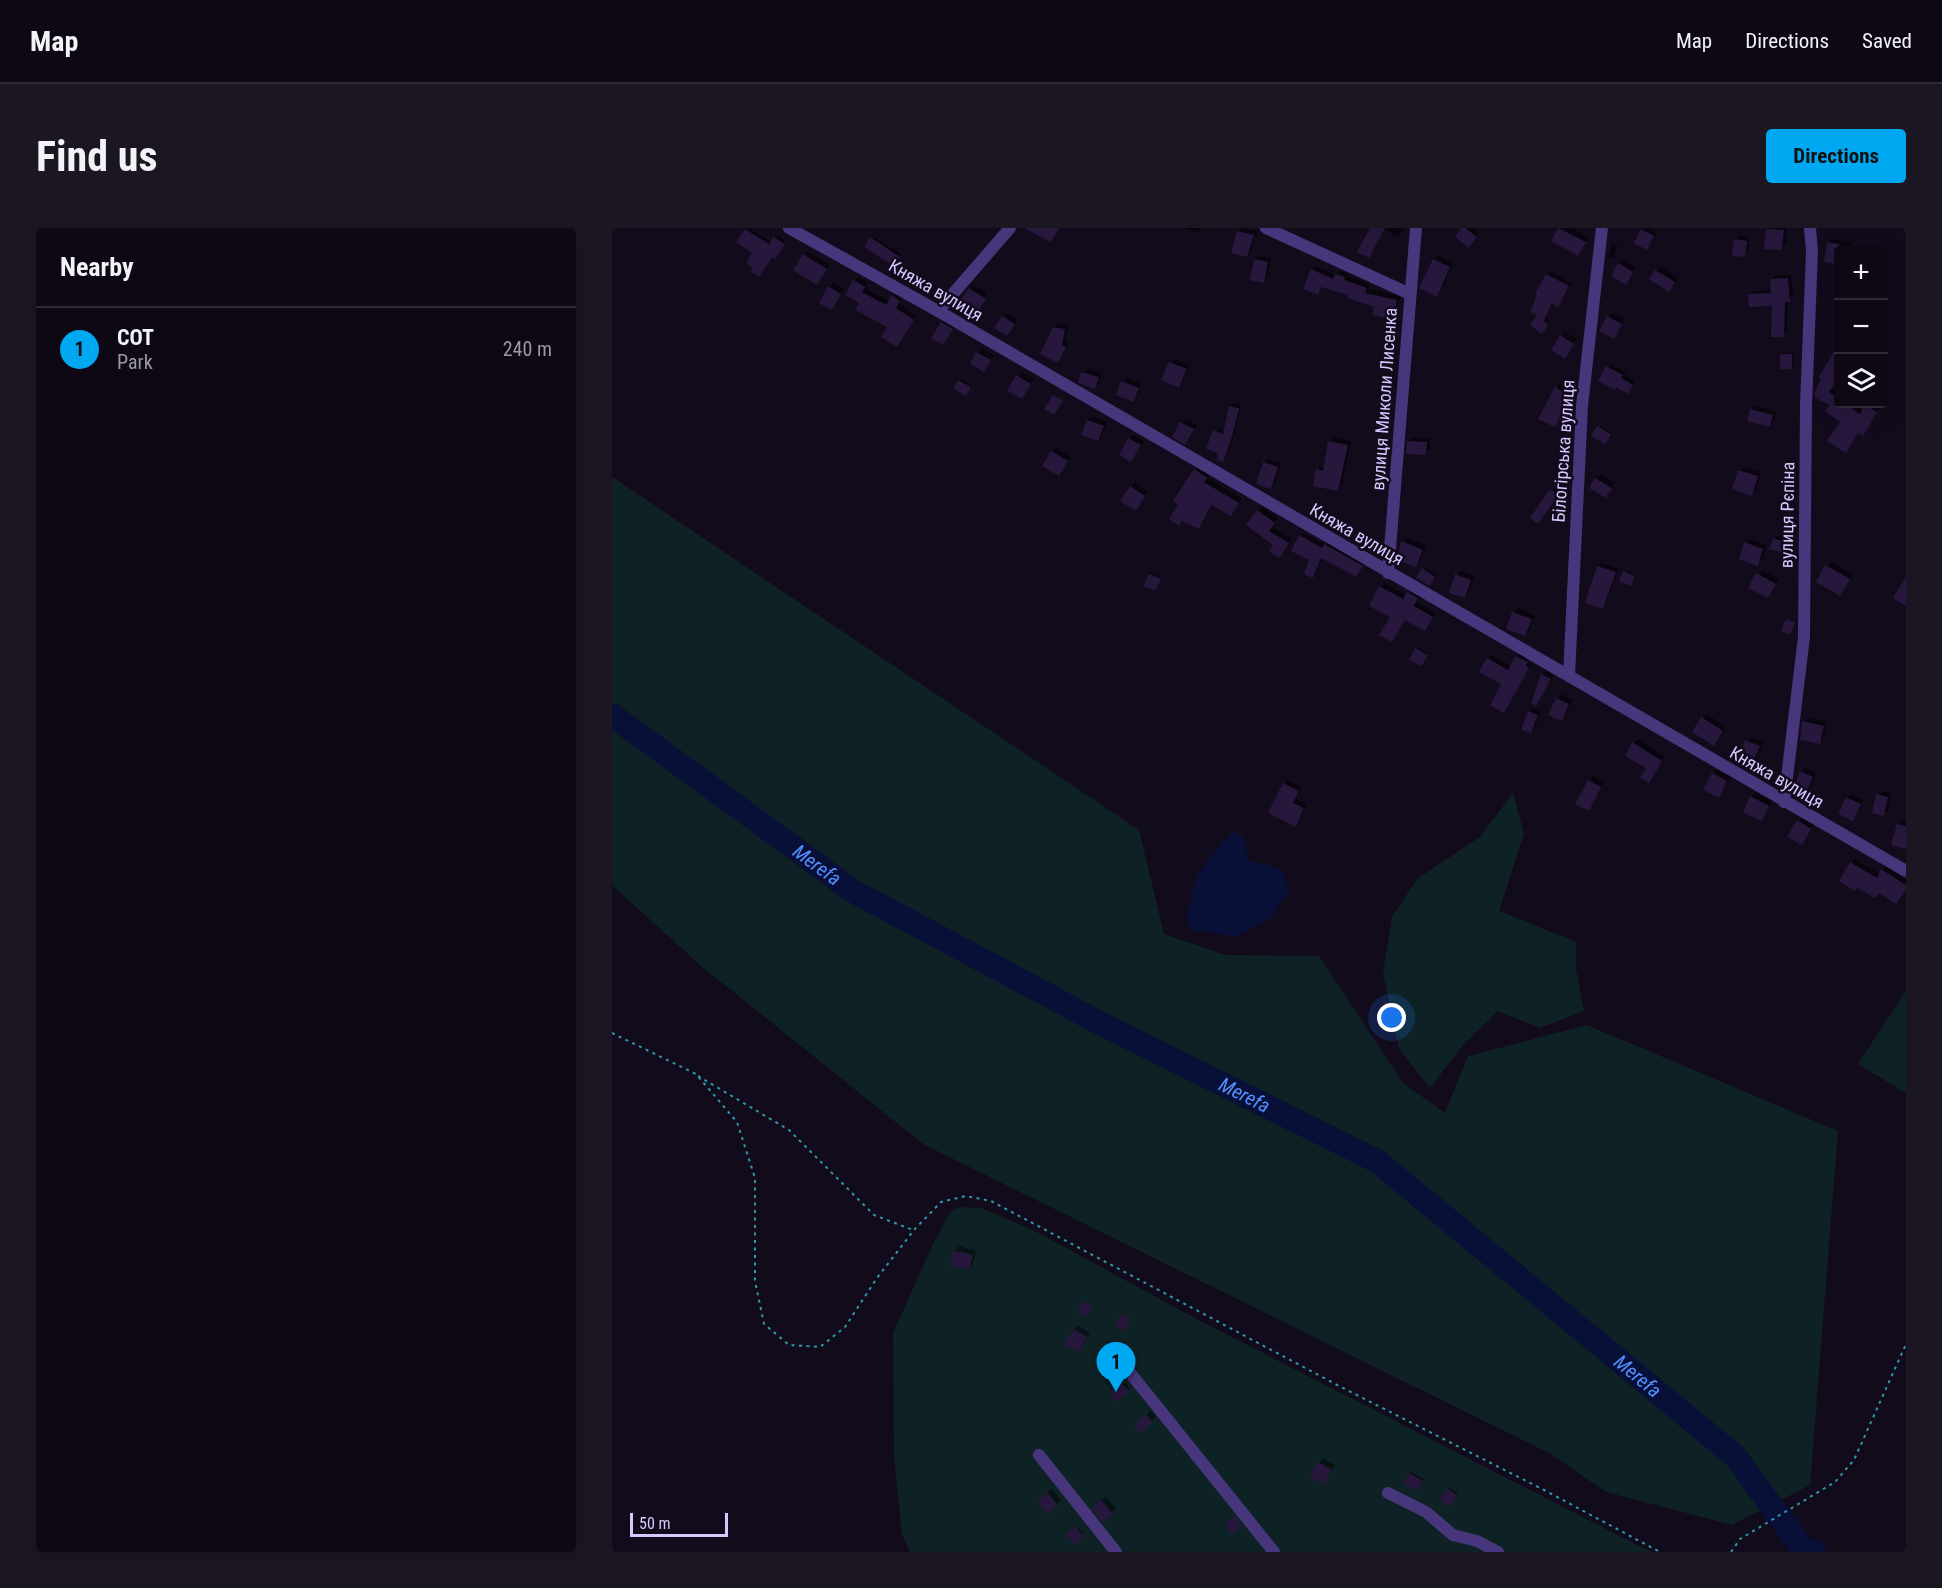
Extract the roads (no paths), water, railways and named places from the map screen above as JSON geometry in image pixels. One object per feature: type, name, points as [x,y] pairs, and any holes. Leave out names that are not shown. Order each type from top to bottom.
[{"type":"street","name":"Княжа вулиця","points":[[789,228],[938,311],[1906,871]]},
{"type":"street","points":[[938,311],[1010,228]]},
{"type":"street","points":[[1266,228],[1410,294]]},
{"type":"street","name":"вулиця Миколи Лисенка","points":[[1388,573],[1416,228]]},
{"type":"street","name":"Білогірська вулиця","points":[[1569,676],[1582,406],[1602,228]]},
{"type":"street","name":"вулиця Рєпіна","points":[[1784,802],[1804,637],[1806,405],[1812,252],[1810,228]]},
{"type":"street","points":[[1123,1364],[1274,1552]]},
{"type":"street","points":[[1039,1455],[1116,1552]]},
{"type":"street","points":[[1388,1493],[1426,1512],[1453,1535],[1478,1541],[1498,1552]]},
{"type":"waterway","name":"Merefa","points":[[612,715],[853,891],[1100,1023],[1377,1161],[1735,1456],[1803,1549],[1814,1552]]},
{"type":"place","name":"СОТ","points":[[1116,1392]]}]
